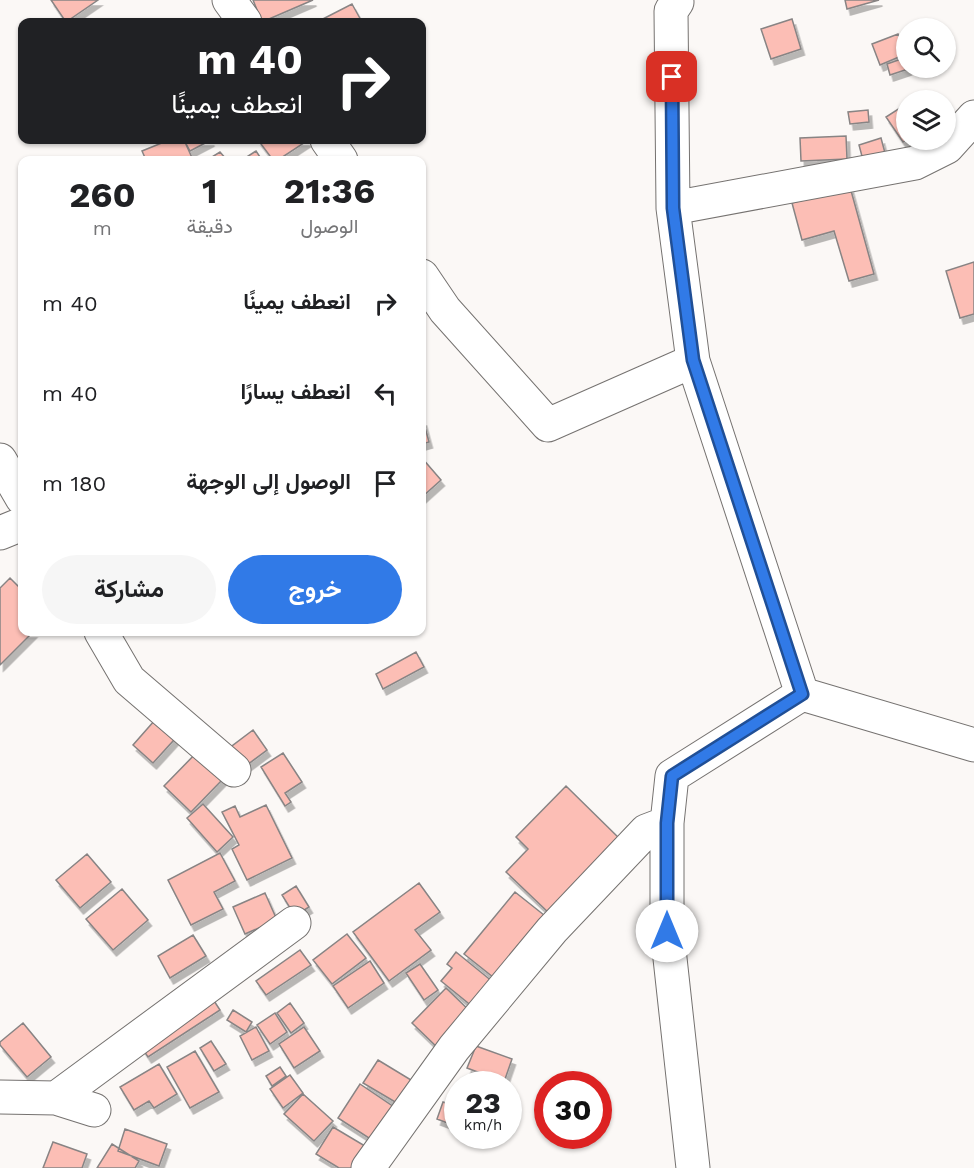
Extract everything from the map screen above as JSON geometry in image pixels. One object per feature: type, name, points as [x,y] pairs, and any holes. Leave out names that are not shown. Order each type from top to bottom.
[{"type":"street","points":[[229,0],[242,18]]},
{"type":"street","points":[[677,2],[671,11],[673,208],[693,360],[802,694]]},
{"type":"street","points":[[673,208],[915,163],[947,147],[974,117]]},
{"type":"street","points":[[426,289],[434,316],[548,425],[693,360]]},
{"type":"street","points":[[0,460],[18,491]]},
{"type":"street","points":[[0,533],[18,526]]},
{"type":"street","points":[[103,636],[129,680],[234,770]]},
{"type":"street","points":[[693,1168],[667,931],[667,823],[672,776],[802,694],[974,745]]},
{"type":"street","points":[[368,1168],[454,1048],[552,930],[646,831],[667,823]]},
{"type":"street","points":[[56,1098],[294,923]]},
{"type":"street","points":[[0,1097],[56,1098],[94,1110]]},
{"type":"building","points":[[51,0],[98,0],[72,18],[63,18]]},
{"type":"building","points":[[253,0],[313,0],[271,18],[260,18]]},
{"type":"building","points":[[845,0],[879,0],[847,9]]},
{"type":"building","points":[[352,4],[360,18],[325,18]]},
{"type":"building","points":[[792,19],[801,49],[771,59],[761,29]]},
{"type":"building","points":[[896,35],[896,58],[880,65],[872,44]]},
{"type":"building","points":[[896,61],[896,73],[890,75],[887,64]]},
{"type":"building","points":[[868,110],[869,122],[850,124],[848,112]]},
{"type":"building","points":[[896,110],[896,132],[886,117]]},
{"type":"building","points":[[846,136],[847,159],[801,161],[800,138]]},
{"type":"building","points":[[881,138],[885,153],[863,160],[859,145]]},
{"type":"building","points":[[159,144],[186,144],[191,156],[144,156],[142,151]]},
{"type":"building","points":[[186,144],[203,144],[190,151]]},
{"type":"building","points":[[261,144],[302,144],[284,156],[270,156]]},
{"type":"building","points":[[256,151],[259,156],[248,156]]},
{"type":"building","points":[[850,187],[874,274],[849,281],[834,231],[802,240],[792,203]]},
{"type":"building","points":[[974,262],[974,314],[960,318],[946,271]]},
{"type":"building","points":[[426,463],[441,480],[426,493]]},
{"type":"building","points":[[10,578],[18,586],[18,636],[29,636],[0,665],[0,588]]},
{"type":"building","points":[[416,652],[424,667],[383,689],[376,674]]},
{"type":"building","points":[[162,712],[183,730],[153,763],[133,745]]},
{"type":"building","points":[[253,730],[267,750],[243,768],[228,749]]},
{"type":"building","points":[[202,747],[223,779],[191,812],[164,786]]},
{"type":"building","points":[[283,753],[302,782],[285,793],[291,802],[285,806],[261,767]]},
{"type":"building","points":[[566,786],[622,841],[551,915],[506,872],[528,849],[516,837]]},
{"type":"building","points":[[203,804],[233,837],[217,852],[187,818]]},
{"type":"building","points":[[266,805],[292,858],[247,880],[232,849],[239,845],[222,812],[235,806],[240,817]]},
{"type":"building","points":[[220,853],[235,881],[214,892],[223,909],[191,925],[168,880]]},
{"type":"building","points":[[87,854],[111,882],[80,908],[56,880]]},
{"type":"building","points":[[419,883],[440,912],[415,930],[431,950],[389,981],[353,932]]},
{"type":"building","points":[[296,886],[309,907],[295,916],[282,895]]},
{"type":"building","points":[[122,889],[148,920],[113,950],[86,919]]},
{"type":"building","points":[[515,892],[549,919],[498,981],[464,954]]},
{"type":"building","points":[[265,893],[277,920],[245,934],[233,907]]},
{"type":"building","points":[[347,934],[366,958],[332,984],[313,960]]},
{"type":"building","points":[[193,935],[206,956],[170,978],[158,956]]},
{"type":"building","points":[[300,950],[311,965],[266,995],[256,981]]},
{"type":"building","points":[[456,952],[493,982],[473,1007],[441,981],[452,968],[447,964]]},
{"type":"building","points":[[370,961],[384,983],[348,1008],[333,986]]},
{"type":"building","points":[[420,964],[438,990],[424,1000],[406,973]]},
{"type":"building","points":[[203,984],[220,1010],[148,1057],[130,1030]]},
{"type":"building","points":[[446,988],[475,1016],[441,1051],[412,1023]]},
{"type":"building","points":[[290,1003],[304,1023],[291,1033],[277,1013]]},
{"type":"building","points":[[233,1010],[252,1022],[246,1032],[227,1020]]},
{"type":"building","points":[[275,1013],[287,1032],[270,1044],[257,1025]]},
{"type":"building","points":[[23,1023],[51,1057],[27,1077],[0,1045],[0,1042]]},
{"type":"building","points":[[256,1027],[269,1051],[252,1060],[240,1036]]},
{"type":"building","points":[[304,1027],[320,1051],[294,1068],[279,1044]]},
{"type":"building","points":[[211,1041],[226,1064],[214,1071],[200,1048]]},
{"type":"building","points":[[476,1046],[512,1059],[508,1071],[475,1071],[467,1068]]},
{"type":"building","points":[[195,1051],[219,1092],[190,1108],[167,1067]]},
{"type":"building","points":[[378,1060],[416,1083],[402,1106],[363,1083]]},
{"type":"building","points":[[159,1064],[177,1094],[154,1108],[149,1101],[134,1110],[120,1087]]},
{"type":"building","points":[[280,1067],[286,1076],[272,1086],[266,1076]]},
{"type":"building","points":[[290,1075],[303,1093],[283,1108],[270,1089]]},
{"type":"building","points":[[360,1084],[394,1107],[372,1140],[338,1118]]},
{"type":"building","points":[[303,1094],[333,1121],[314,1141],[284,1114]]},
{"type":"building","points":[[444,1102],[444,1122],[437,1119]]},
{"type":"building","points":[[333,1127],[370,1149],[358,1168],[339,1168],[316,1154]]},
{"type":"building","points":[[125,1129],[167,1144],[159,1166],[118,1151]]},
{"type":"building","points":[[53,1142],[87,1154],[82,1168],[43,1168]]},
{"type":"building","points":[[112,1144],[139,1161],[135,1168],[97,1168]]},
{"type":"route","points":[[667,931],[667,823],[672,776],[802,694],[693,360],[673,208],[672,77]]}]
